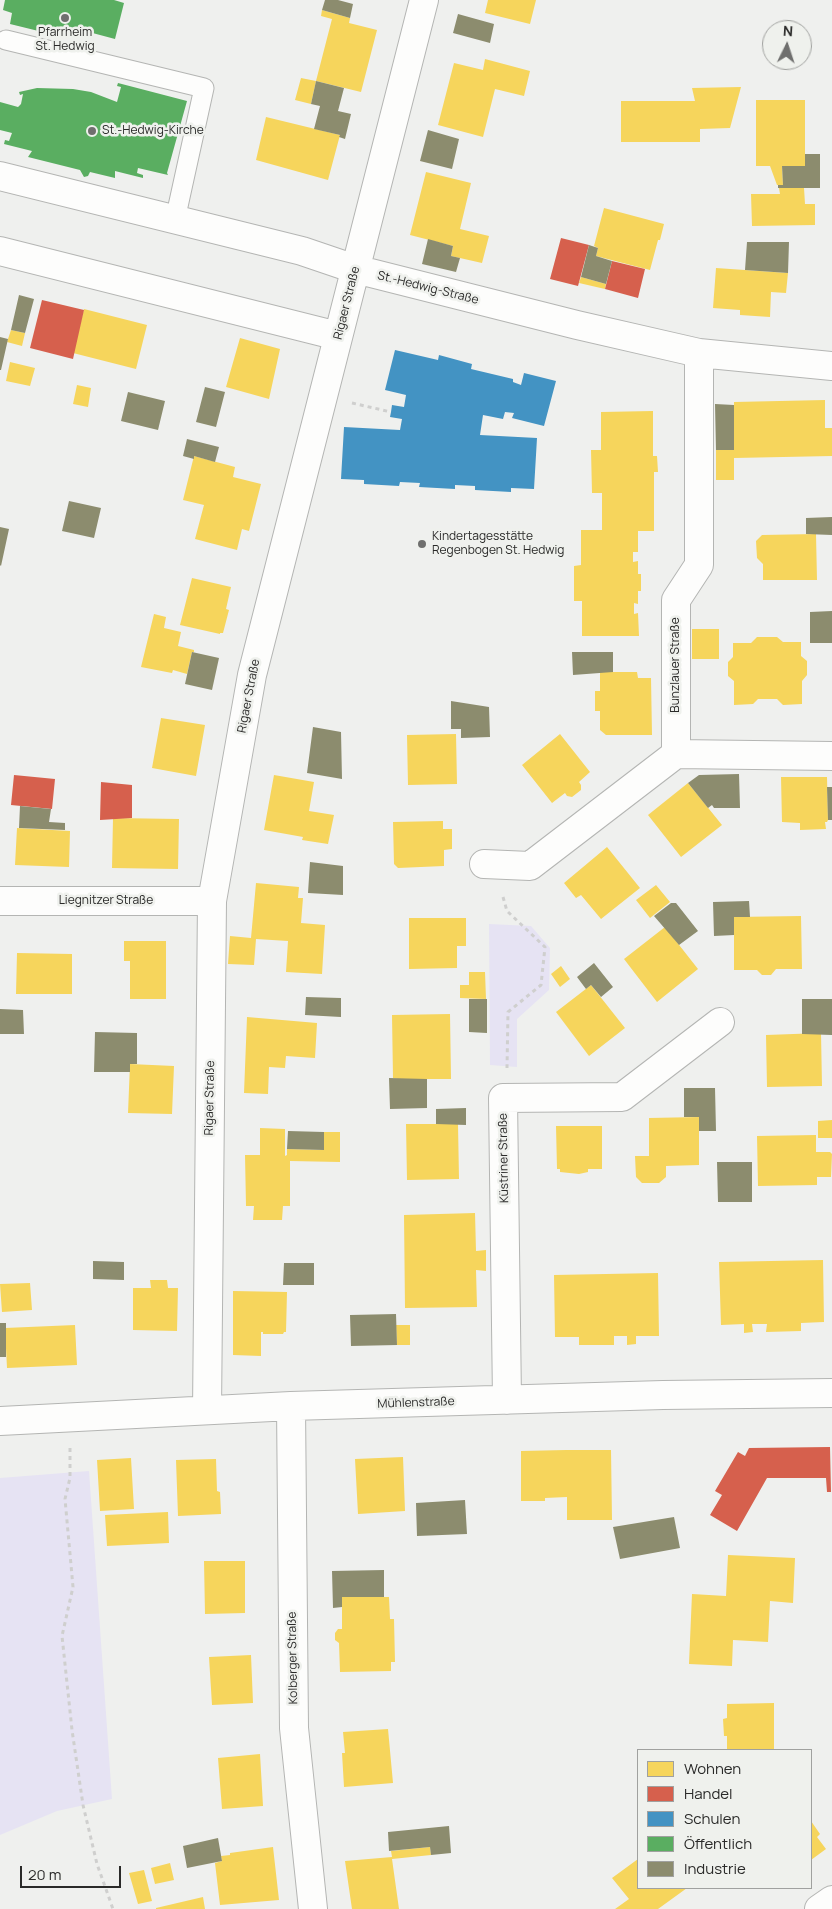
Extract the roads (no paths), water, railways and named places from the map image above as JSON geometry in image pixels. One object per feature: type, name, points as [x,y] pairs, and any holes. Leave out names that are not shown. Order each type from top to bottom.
[{"type":"street","name":"Rigaer Straße","points":[[208,1410],[212,900],[252,675],[424,0]]},
{"type":"street","name":"St.-Hedwig-Straße","points":[[0,176],[302,251],[355,269],[578,325],[700,353],[832,366]]},
{"type":"street","points":[[0,250],[338,336]]},
{"type":"street","name":"Bunzlauer Straße","points":[[676,754],[676,600],[699,564],[700,353]]},
{"type":"street","points":[[490,864],[530,866],[676,754],[832,756]]},
{"type":"street","name":"Liegnitzer Straße","points":[[0,901],[212,900]]},
{"type":"street","name":"Küstriner Straße","points":[[507,1400],[503,1098],[622,1097],[720,1022]]},
{"type":"street","name":"Mühlenstraße","points":[[0,1421],[291,1406],[832,1392]]},
{"type":"street","name":"Kolberger Straße","points":[[291,1406],[294,1728],[313,1909]]},
{"type":"street","points":[[819,1909],[832,1900]]},
{"type":"lane","points":[[6,40],[204,88],[175,220]]},
{"type":"place","name":"Pfarrheim St. Hedwig","points":[[65,18]]},
{"type":"place","name":"St.-Hedwig-Kirche","points":[[92,131]]},
{"type":"place","name":"Kindertagesstätte Regenbogen St. Hedwig","points":[[422,544]]}]
